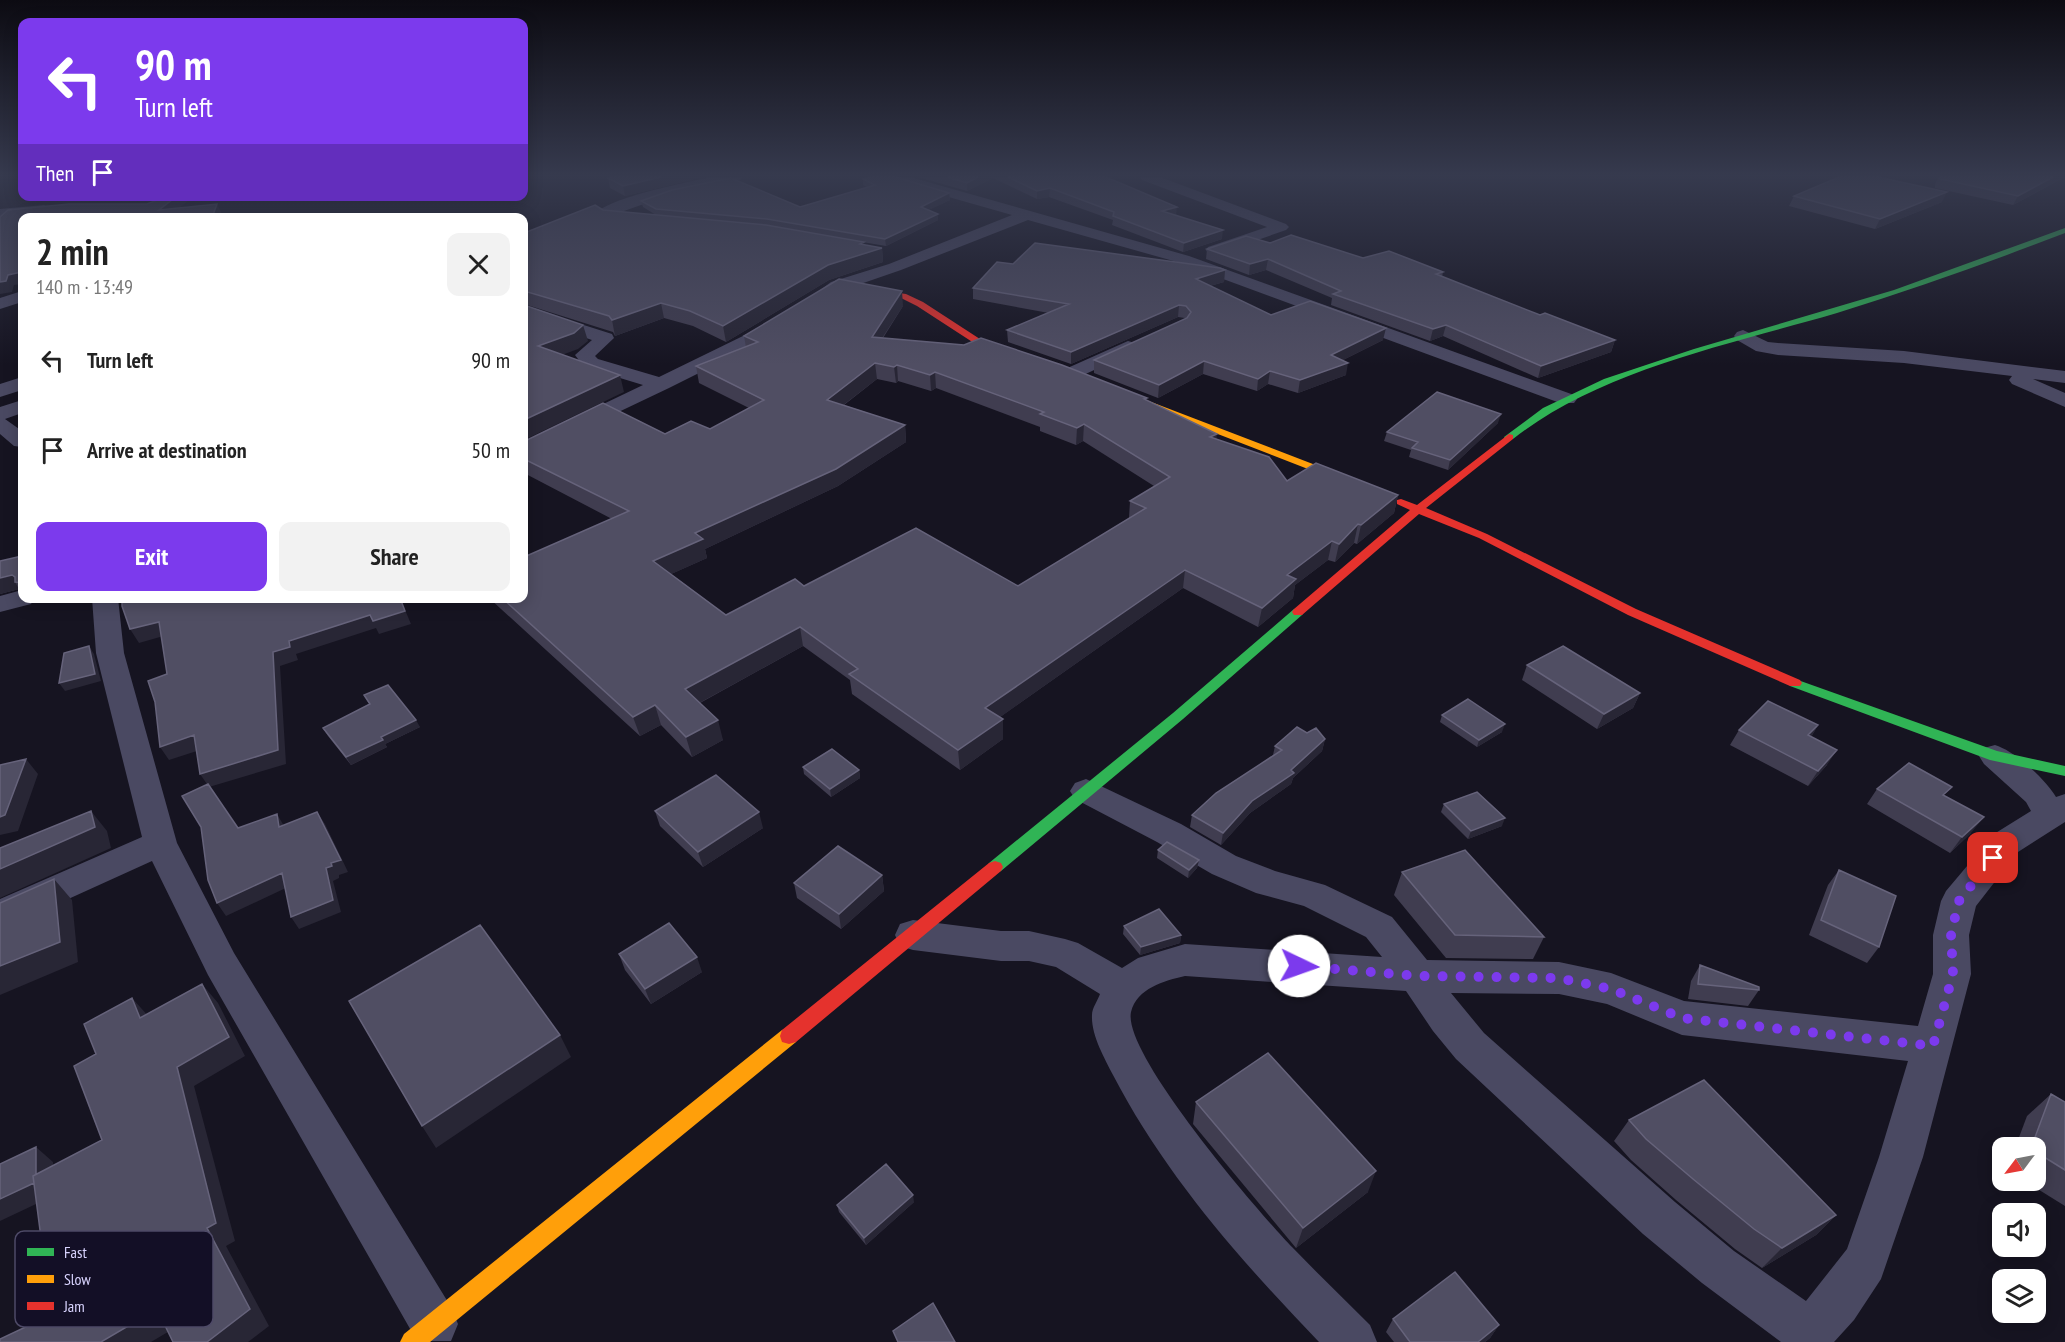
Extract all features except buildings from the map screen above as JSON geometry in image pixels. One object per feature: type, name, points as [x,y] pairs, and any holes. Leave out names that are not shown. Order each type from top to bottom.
[{"type":"street","points":[[528,448],[752,339],[837,286],[963,240]]},
{"type":"street","points":[[1114,240],[1183,259],[1567,399]]},
{"type":"street","points":[[1183,259],[1242,240]]},
{"type":"street","points":[[105,603],[110,653],[160,843],[221,964],[423,1333],[913,935],[1178,716],[1418,509],[1485,459],[1524,424],[1567,399],[1607,380],[1743,336],[1896,291],[2038,240]]},
{"type":"street","points":[[882,252],[913,259]]},
{"type":"street","points":[[837,286],[903,296],[920,304],[980,343],[1025,358]]},
{"type":"street","points":[[0,304],[18,297]]},
{"type":"street","points":[[528,312],[605,338],[603,342],[588,350],[584,356],[591,363],[662,384]]},
{"type":"street","points":[[1743,336],[1763,347],[1778,349],[1838,351],[1989,366],[2065,377]]},
{"type":"street","points":[[1065,372],[1146,339]]},
{"type":"street","points":[[1989,366],[2065,401]]},
{"type":"street","points":[[1065,372],[1092,382]]},
{"type":"street","points":[[0,391],[18,384]]},
{"type":"street","points":[[1125,394],[1364,487]]},
{"type":"street","points":[[0,414],[18,407]]},
{"type":"street","points":[[0,424],[18,438]]},
{"type":"street","points":[[1385,496],[1483,536],[1632,612],[1769,674],[1995,756],[2065,771]]},
{"type":"street","points":[[0,604],[18,599]]},
{"type":"street","points":[[1086,791],[1169,833],[1224,865],[1268,883],[1313,895],[1355,913],[1379,927],[1418,976],[1447,1019],[1470,1046],[1659,1218],[1807,1337],[1837,1303],[1865,1263],[1901,1157],[1953,974],[1951,934],[1959,901],[2006,843],[2058,811],[1995,756]]},
{"type":"street","points":[[0,915],[160,843]]},
{"type":"street","points":[[913,935],[1001,946],[1029,946],[1065,954],[1122,987]]},
{"type":"street","points":[[1353,1342],[1274,1262],[1190,1160],[1148,1099],[1118,1045],[1111,1014],[1122,987],[1151,969],[1185,960],[1418,976],[1558,978],[1611,989],[1682,1018],[1933,1046]]},
{"type":"traffic: fast","points":[[1509,437],[1546,410],[1608,381],[1697,351],[1922,284],[2040,240]]},
{"type":"traffic: fast","points":[[995,867],[1178,716],[1298,612]]},
{"type":"traffic: fast","points":[[1795,683],[1995,756],[2065,771]]},
{"type":"traffic: slow","points":[[1133,398],[1353,483]]},
{"type":"traffic: slow","points":[[412,1342],[789,1036]]},
{"type":"traffic: jam","points":[[859,289],[903,296],[920,304],[980,343],[1017,355]]},
{"type":"traffic: jam","points":[[1298,612],[1418,509],[1509,437]]},
{"type":"traffic: jam","points":[[1401,502],[1483,536],[1632,612],[1795,683]]},
{"type":"traffic: jam","points":[[789,1036],[995,867]]},
{"type":"route","points":[[1299,966],[1418,976],[1558,978],[1611,989],[1682,1018],[1745,1023],[1933,1046],[1953,974],[1951,934],[1959,901],[1993,858]]}]
